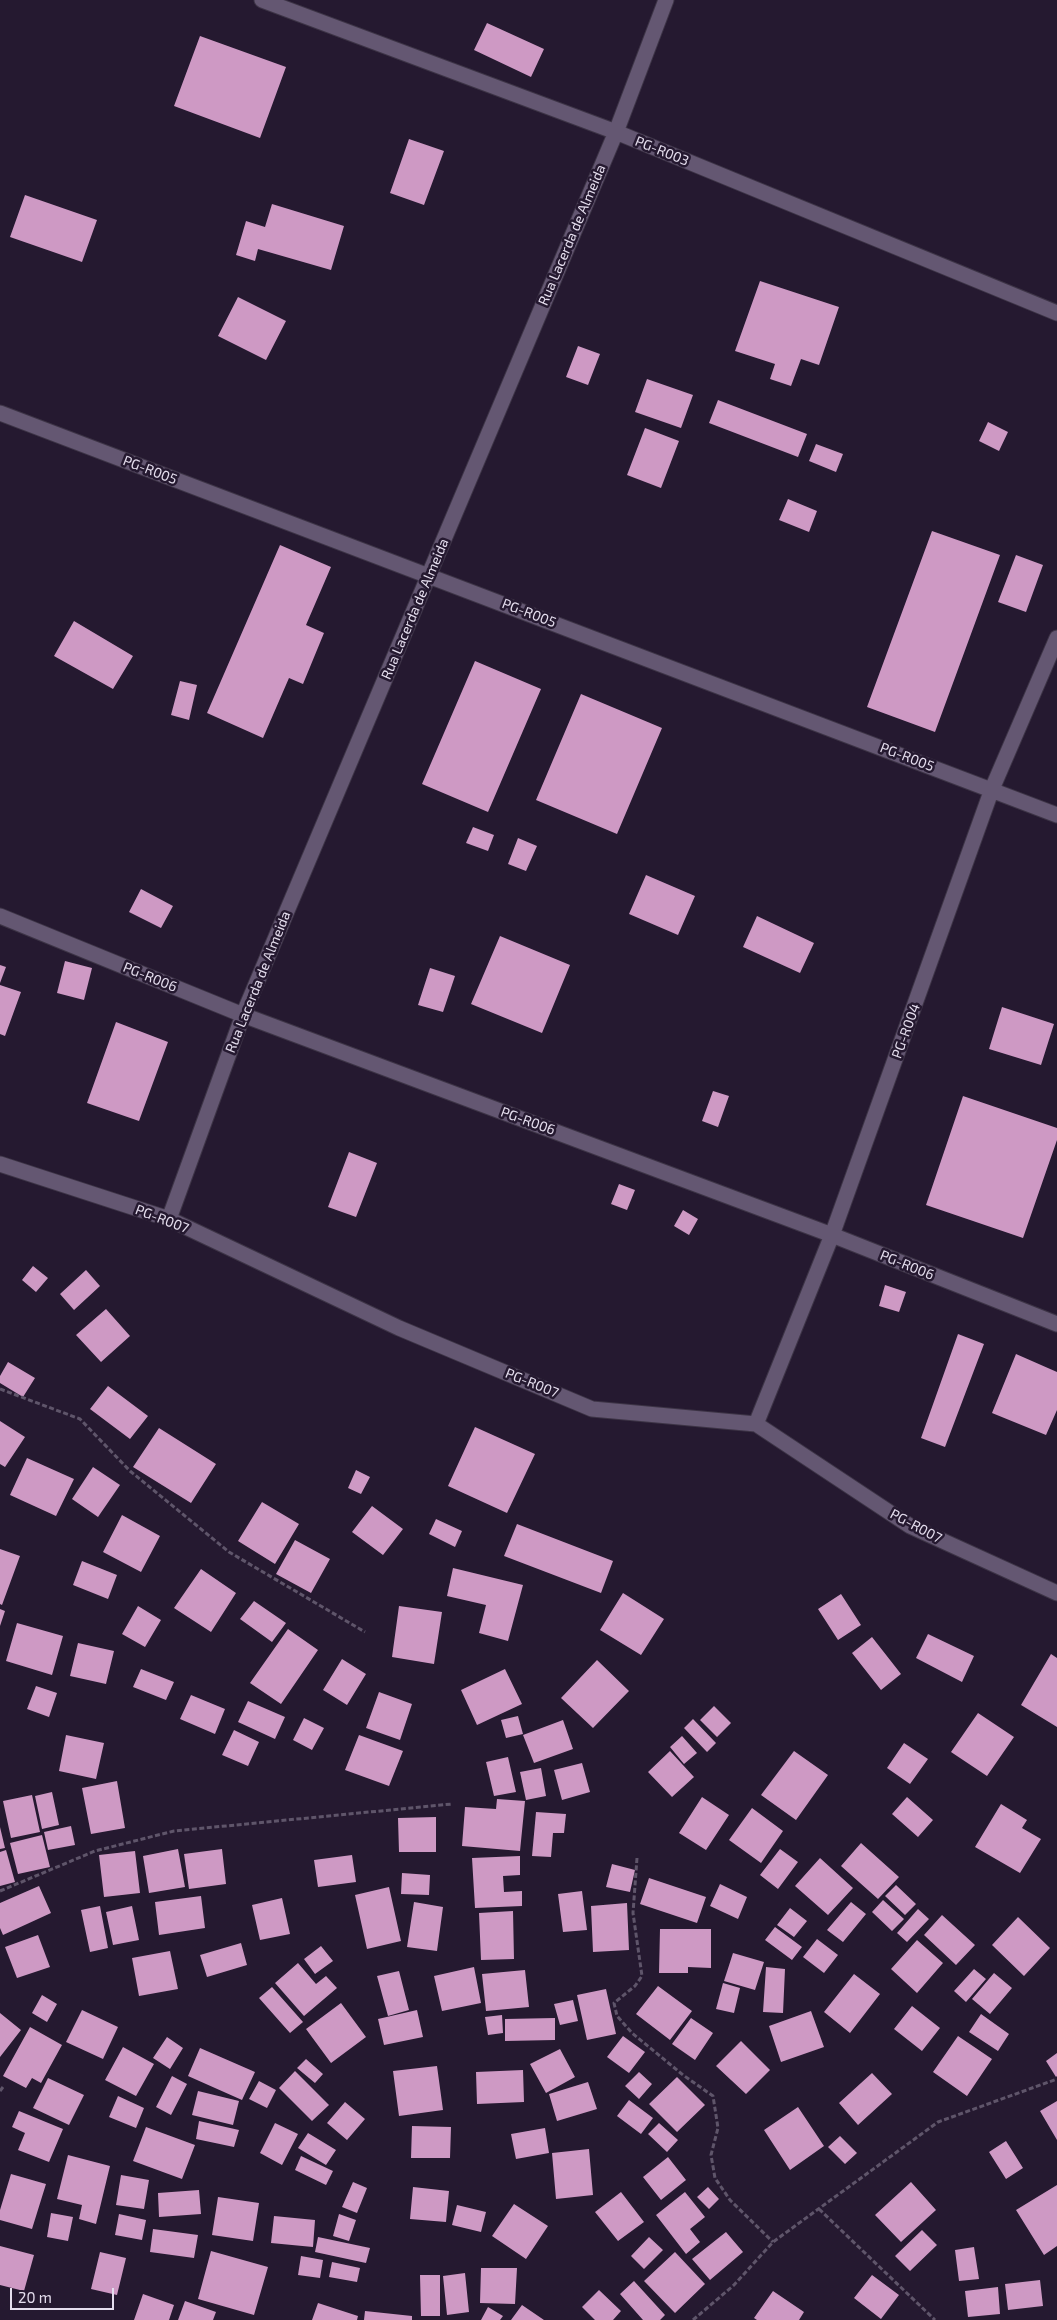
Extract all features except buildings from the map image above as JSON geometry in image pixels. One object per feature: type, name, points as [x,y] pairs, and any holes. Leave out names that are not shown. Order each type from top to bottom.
[{"type":"street","name":"PG-R003","points":[[262,0],[616,132],[1057,313]]},
{"type":"street","name":"Rua Lacerda de Almeida","points":[[169,1219],[243,1015],[616,132],[666,0]]},
{"type":"street","name":"PG-R005","points":[[0,413],[1057,814]]},
{"type":"street","name":"PG-R004","points":[[756,1424],[832,1235],[992,789],[1057,638]]},
{"type":"street","name":"PG-R006","points":[[0,916],[243,1015],[832,1235],[1057,1324]]},
{"type":"street","name":"PG-R007","points":[[0,1164],[169,1219],[399,1328],[592,1408],[756,1424],[910,1526],[1057,1593]]},
{"type":"path","points":[[0,1389],[80,1419],[130,1472],[230,1552],[364,1632]]},
{"type":"path","points":[[0,1891],[94,1850],[174,1831],[452,1804]]},
{"type":"path","points":[[637,1858],[633,1913],[642,1976],[635,1986],[614,2003],[617,2016],[632,2032],[683,2075],[714,2096],[718,2128],[711,2155],[715,2178],[730,2200],[773,2242]]},
{"type":"path","points":[[692,2320],[734,2285],[773,2242],[938,2122],[1057,2080]]},
{"type":"path","points":[[0,2091],[3,2087]]},
{"type":"path","points":[[819,2209],[935,2320]]}]
